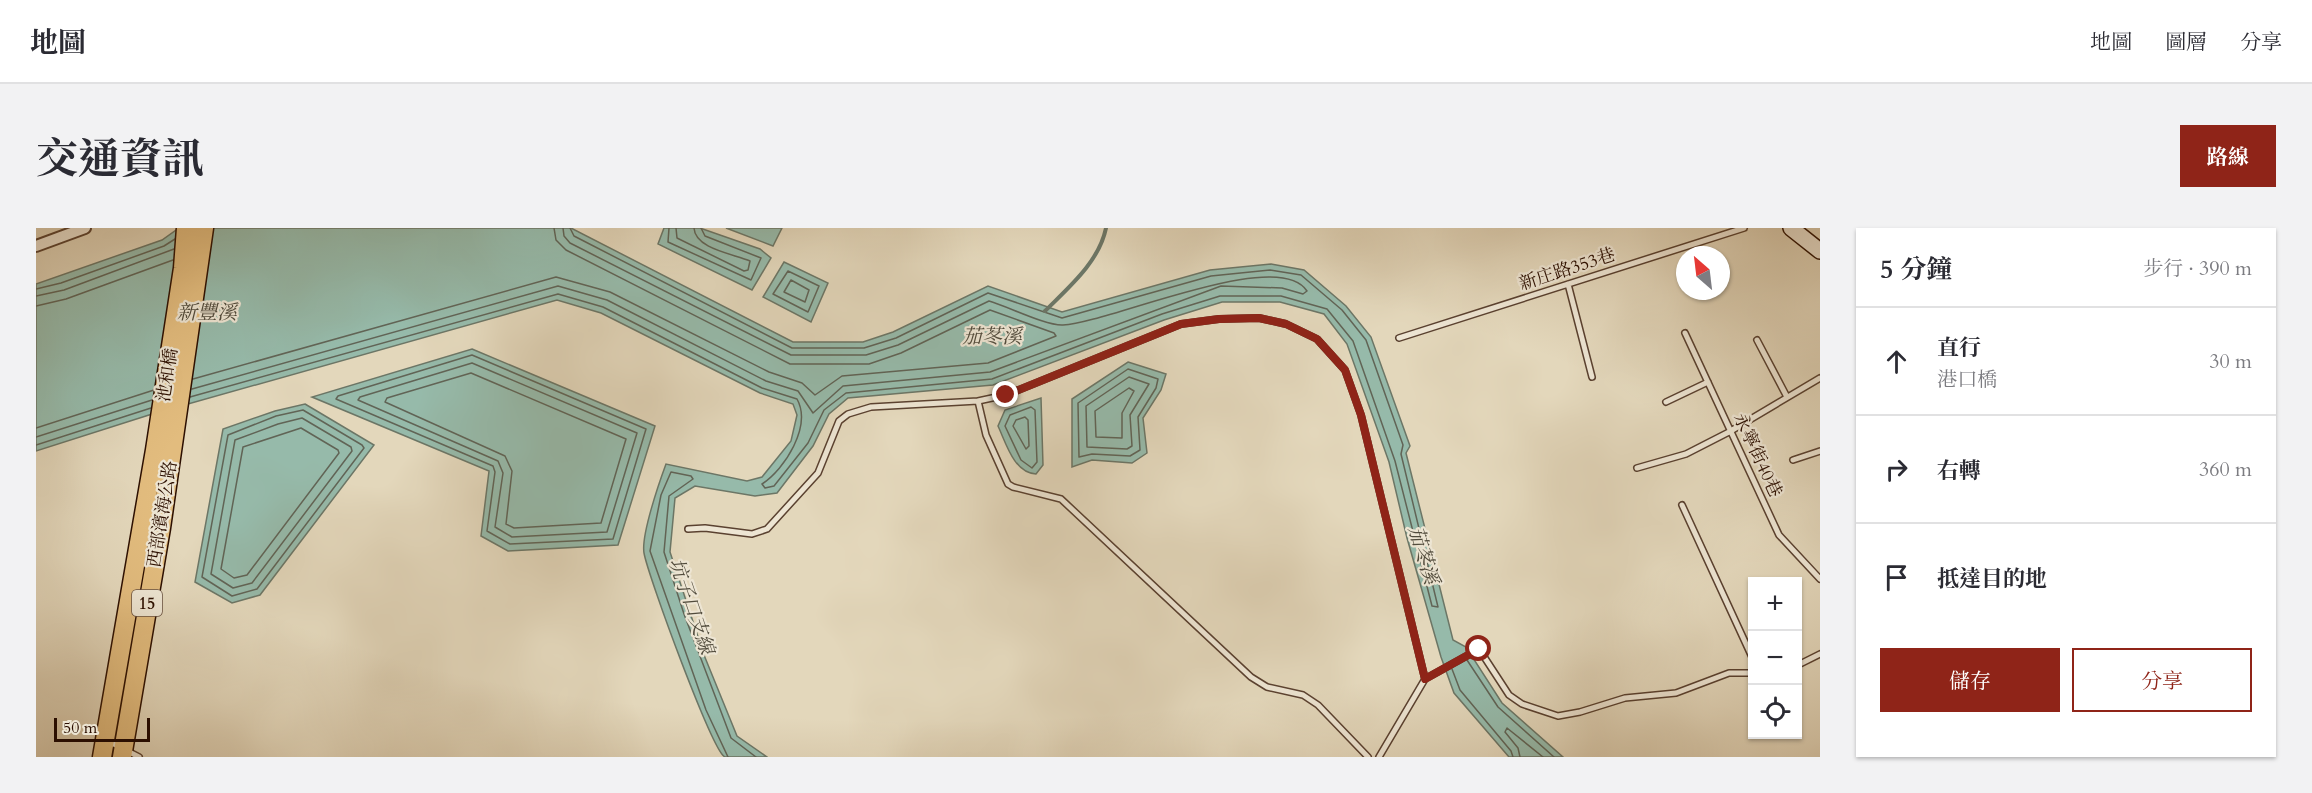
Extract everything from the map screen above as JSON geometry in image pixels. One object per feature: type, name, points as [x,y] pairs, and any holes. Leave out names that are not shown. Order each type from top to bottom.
[{"type":"main road","name":"池和橋","points":[[164,449],[186,228]]},
{"type":"main road","name":"池和橋","points":[[164,449],[204,228]]},
{"type":"main road","name":"西部濱海公路","points":[[104,748],[164,449]]},
{"type":"main road","name":"西部濱海公路","points":[[128,754],[164,449]]},
{"type":"street","points":[[36,246],[85,228]]},
{"type":"street","points":[[1791,228],[1820,251]]},
{"type":"lane","name":"新庄路353巷","points":[[1399,338],[1744,228]]},
{"type":"lane","points":[[1568,284],[1592,377]]},
{"type":"lane","points":[[688,529],[705,528],[752,534],[767,529],[818,473],[839,421],[848,414],[871,407],[978,401],[1031,386],[1181,324],[1219,319],[1259,318],[1286,324],[1317,339],[1345,370],[1361,415],[1425,679]]},
{"type":"lane","name":"永寧街40巷","points":[[1685,333],[1779,535],[1820,579]]},
{"type":"lane","points":[[1757,340],[1787,397]]},
{"type":"lane","points":[[1637,468],[1686,454],[1730,432],[1820,378]]},
{"type":"lane","points":[[1666,402],[1708,382]]},
{"type":"lane","points":[[978,401],[986,435],[1008,484],[1013,488],[1061,498],[1251,677],[1267,687],[1303,695],[1318,705],[1368,757]]},
{"type":"lane","points":[[1793,460],[1820,450]]},
{"type":"lane","points":[[1682,505],[1748,648]]},
{"type":"lane","points":[[1379,757],[1425,679],[1479,649],[1509,694],[1522,704],[1558,716],[1580,712],[1625,698],[1676,693],[1729,673],[1748,673]]},
{"type":"lane","points":[[1802,663],[1820,654]]},
{"type":"lane","points":[[104,748],[128,754]]},
{"type":"water","points":[[179,228],[571,228],[793,342],[863,342],[893,332],[988,286],[1062,312],[1210,270],[1271,264],[1304,270],[1346,306],[1371,337],[1410,446],[1406,453],[1453,640],[1466,647],[1502,703],[1563,757],[1509,757],[1454,693],[1441,657],[1407,538],[1389,462],[1347,344],[1324,314],[1280,302],[1222,302],[1164,320],[993,385],[848,398],[829,414],[813,446],[777,493],[755,496],[695,486],[675,498],[670,552],[704,655],[737,736],[767,757],[725,757],[708,727],[668,627],[644,553],[645,534],[666,464],[747,481],[762,477],[791,441],[797,415],[793,404],[760,393],[601,313],[557,300],[149,415],[36,451],[36,284],[162,240]]},
{"type":"water","points":[[664,228],[700,228],[760,249],[771,258],[752,290],[658,244]]},
{"type":"water","points":[[726,228],[782,228],[773,246]]},
{"type":"water","points":[[784,262],[828,283],[811,322],[763,297]]},
{"type":"water","points":[[472,349],[655,426],[618,545],[508,551],[481,536],[489,471],[312,397]]},
{"type":"water","points":[[1128,362],[1166,374],[1161,390],[1143,418],[1147,453],[1132,463],[1092,460],[1072,467],[1072,399]]},
{"type":"water","points":[[1041,398],[1043,465],[1036,474],[1028,472],[1016,463],[998,426],[1005,410]]},
{"type":"water","points":[[305,404],[374,445],[260,595],[232,603],[195,582],[223,429],[275,411]]},
{"type":"waterway","points":[[1045,311],[1090,263],[1106,228]]},
{"type":"route","points":[[1006,395],[1181,324],[1219,319],[1259,318],[1286,324],[1317,339],[1333,354],[1345,370],[1361,415],[1425,679],[1479,649]]},
{"type":"water label","name":"新豐溪","points":[[207,312]]},
{"type":"water label","name":"茄苳溪","points":[[992,336]]},
{"type":"water label","name":"茄苳溪","points":[[1424,555]]},
{"type":"water label","name":"坑子口支線","points":[[692,606]]}]
